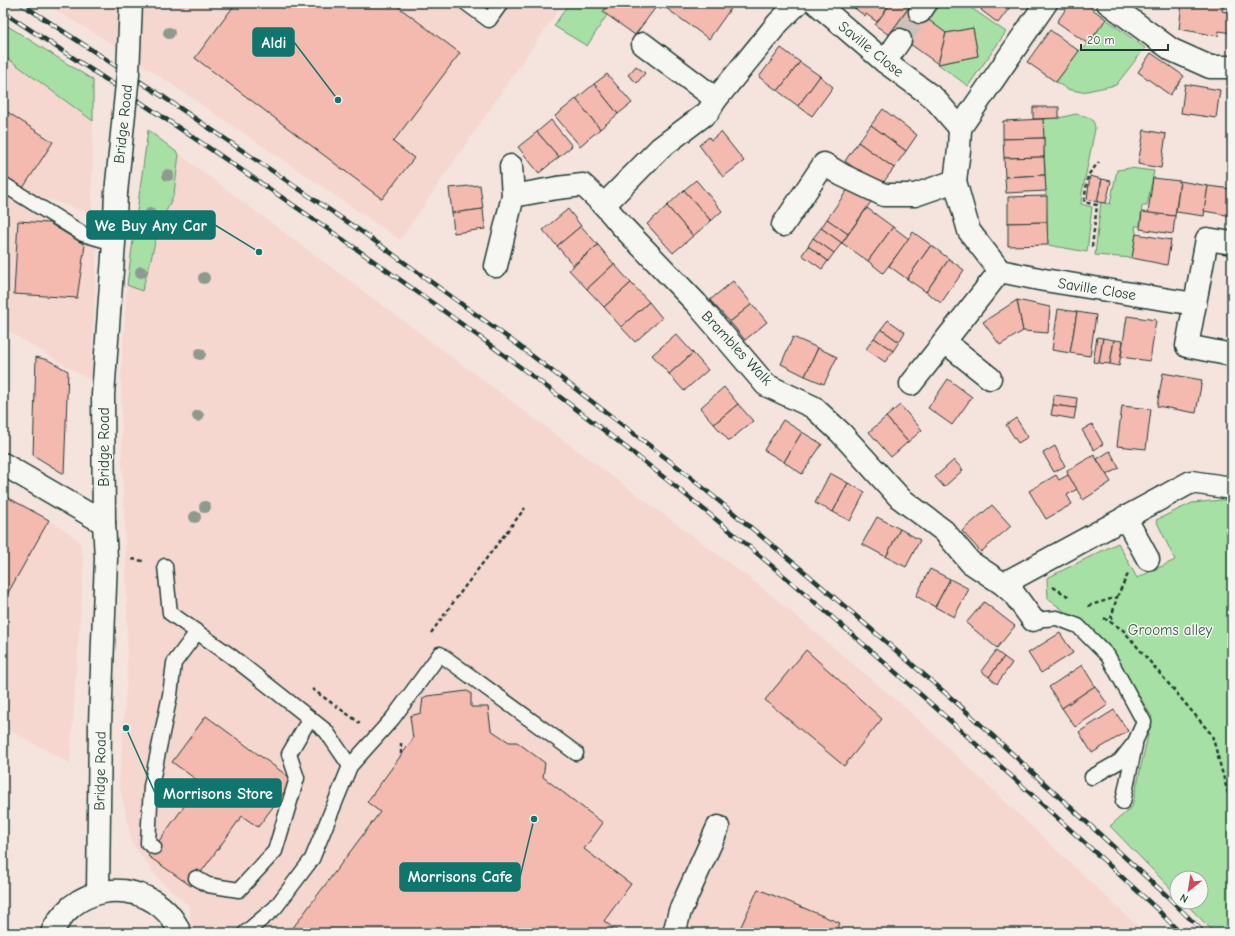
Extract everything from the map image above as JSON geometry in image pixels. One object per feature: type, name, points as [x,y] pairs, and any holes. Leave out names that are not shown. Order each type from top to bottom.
[{"type":"street","name":"Bridge Road","points":[[98,892],[100,724],[106,558],[104,523],[103,395],[114,243],[116,193],[128,74],[130,3]]},
{"type":"street","points":[[604,205],[660,148],[712,105],[778,23],[798,3]]},
{"type":"street","name":"Saville Close","points":[[816,3],[885,62],[934,98],[960,128]]},
{"type":"street","points":[[911,384],[1000,271],[969,231],[955,181],[960,128],[1046,3]]},
{"type":"street","points":[[1108,3],[1172,50],[1210,66],[1232,67]]},
{"type":"street","points":[[885,62],[900,40]]},
{"type":"street","points":[[643,44],[712,105]]},
{"type":"street","points":[[783,224],[824,164],[842,175],[884,195],[916,195],[955,181]]},
{"type":"street","points":[[496,266],[513,196],[511,166]]},
{"type":"street","name":"Brambles Walk","points":[[513,196],[582,185],[604,205],[621,225],[696,303],[766,384],[813,407],[841,433],[900,498],[944,531],[970,562],[1003,584],[1014,594],[1033,620]]},
{"type":"street","points":[[1232,243],[1207,239],[1187,346],[1232,355]]},
{"type":"street","name":"Saville Close","points":[[1000,271],[1044,280],[1195,304]]},
{"type":"street","points":[[945,342],[990,378]]},
{"type":"street","points":[[3,464],[104,523]]},
{"type":"street","points":[[1003,584],[1191,482],[1232,486]]},
{"type":"street","points":[[1125,518],[1148,559]]},
{"type":"street","points":[[674,933],[680,911],[718,827]]},
{"type":"street","points":[[52,933],[53,929],[65,913],[80,900],[98,892],[121,890],[143,895],[162,907],[177,924],[180,933]]},
{"type":"lane","points":[[466,3],[489,20],[501,3]]},
{"type":"lane","points":[[3,184],[83,234],[114,243]]},
{"type":"lane","points":[[164,566],[170,612],[231,656],[326,730],[350,766]]},
{"type":"lane","points":[[1033,620],[1057,618],[1078,626],[1108,656],[1144,722],[1135,742],[1123,802]]},
{"type":"lane","points":[[154,847],[148,843],[151,786],[170,695],[174,663],[197,632]]},
{"type":"lane","points":[[245,933],[275,908],[312,859],[350,766],[393,718],[440,654],[576,753]]},
{"type":"lane","points":[[196,878],[208,885],[239,890],[275,851],[297,778],[289,754],[310,718]]},
{"type":"lane","points":[[1092,778],[1120,761],[1135,742]]},
{"type":"path","points":[[1092,246],[1097,205],[1084,202],[1088,175],[1099,162]]},
{"type":"path","points":[[428,637],[466,584],[525,508]]},
{"type":"path","points":[[106,558],[136,559],[164,566]]},
{"type":"path","points":[[1085,607],[1117,597],[1110,622]]},
{"type":"path","points":[[307,685],[357,722],[363,724]]},
{"type":"shaded area","points":[[43,3],[563,3],[400,240],[111,43]]},
{"type":"shaded area","points":[[3,55],[93,121],[92,214],[21,191],[3,180]]},
{"type":"shaded area","points":[[179,154],[764,589],[908,710],[1145,933],[190,933],[190,907],[159,880],[132,843],[119,783],[127,676],[127,606],[122,459],[121,373],[127,285],[142,290],[158,229],[174,194]]},
{"type":"shaded area","points":[[3,193],[97,247],[91,381],[3,328]]},
{"type":"shaded area","points":[[3,492],[65,530],[79,541],[84,563],[70,763],[3,727]]},
{"type":"green space","points":[[569,3],[609,3],[603,12],[607,15],[587,46],[554,26]]},
{"type":"green space","points":[[939,3],[964,3],[1006,32],[968,86],[938,64],[978,56],[973,28],[946,33],[927,19]]},
{"type":"green space","points":[[1106,19],[1145,48],[1116,85],[1082,92],[1067,89],[1056,82],[1079,51],[1088,44]]},
{"type":"green space","points":[[3,23],[93,80],[93,121],[3,55]]},
{"type":"green space","points":[[1076,114],[1091,119],[1095,129],[1081,204],[1092,207],[1087,252],[1048,245],[1043,119],[1059,118]]},
{"type":"green space","points":[[148,130],[179,154],[174,194],[158,229],[142,291],[127,285]]},
{"type":"green space","points":[[1130,168],[1154,171],[1147,206],[1142,206],[1140,226],[1135,226],[1136,234],[1132,258],[1095,255],[1101,202],[1110,204],[1117,170]]},
{"type":"green space","name":"Grooms alley","points":[[1232,499],[1232,933],[1215,933],[1192,910],[1209,910],[1209,870],[1169,870],[1169,887],[1110,826],[1132,807],[1152,717],[1105,641],[1048,599],[1047,578],[1118,543],[1137,578],[1175,560],[1156,520],[1192,503]]},
{"type":"building","points":[[236,3],[393,3],[460,53],[393,142],[414,158],[382,199],[195,58]]},
{"type":"building","points":[[609,3],[659,3],[635,35],[603,12]]},
{"type":"building","points":[[659,3],[724,3],[731,8],[709,39]]},
{"type":"building","points":[[856,3],[891,3],[877,22],[866,14],[865,16],[853,7]]},
{"type":"building","points":[[891,3],[912,3],[889,35],[875,25]]},
{"type":"building","points":[[986,3],[1013,3],[998,23],[981,10]]},
{"type":"building","points":[[1070,3],[1084,3],[1106,19],[1088,44],[1057,22]]},
{"type":"building","points":[[1182,3],[1224,3],[1222,11],[1232,13],[1232,33],[1219,31],[1218,36],[1179,29]]},
{"type":"building","points":[[910,6],[946,33],[938,64],[892,31]]},
{"type":"building","points":[[973,28],[978,56],[938,64],[946,33]]},
{"type":"building","points":[[1050,30],[1079,51],[1056,82],[1027,62]]},
{"type":"building","points":[[781,48],[800,62],[778,91],[759,77]]},
{"type":"building","points":[[1151,53],[1184,76],[1170,95],[1138,72]]},
{"type":"building","points":[[800,62],[820,76],[798,106],[778,91]]},
{"type":"building","points":[[636,66],[645,73],[637,83],[628,75]]},
{"type":"building","points":[[607,74],[632,103],[618,114],[594,84]]},
{"type":"building","points":[[820,76],[833,87],[812,116],[798,106]]},
{"type":"building","points":[[594,84],[618,114],[600,129],[576,99]]},
{"type":"building","points":[[1185,84],[1220,90],[1216,118],[1181,113]]},
{"type":"building","points":[[576,99],[600,129],[580,146],[555,116]]},
{"type":"building","points":[[1033,107],[1059,107],[1059,118],[1033,119]]},
{"type":"building","points":[[3,109],[53,142],[21,191],[3,180]]},
{"type":"building","points":[[883,109],[917,135],[906,151],[871,125]]},
{"type":"building","points":[[1043,119],[1044,138],[1003,139],[1003,121]]},
{"type":"building","points":[[551,120],[572,146],[559,157],[537,132]]},
{"type":"building","points":[[871,125],[906,151],[894,168],[858,142]]},
{"type":"building","points":[[1144,130],[1166,134],[1161,168],[1138,164]]},
{"type":"building","points":[[537,132],[559,157],[539,173],[518,147]]},
{"type":"building","points":[[721,132],[744,161],[723,177],[699,145],[709,137],[711,140]]},
{"type":"building","points":[[1044,138],[1044,157],[1004,158],[1003,139]]},
{"type":"building","points":[[858,142],[894,168],[880,187],[845,161]]},
{"type":"building","points":[[1044,157],[1045,175],[1005,177],[1004,158]]},
{"type":"building","points":[[860,172],[878,192],[848,234],[827,219]]},
{"type":"building","points":[[1045,175],[1046,191],[1006,193],[1005,177]]},
{"type":"building","points":[[1090,176],[1102,179],[1097,202],[1087,199]]},
{"type":"building","points":[[1153,178],[1180,181],[1175,216],[1148,213]]},
{"type":"building","points":[[1102,179],[1111,181],[1106,203],[1097,202]]},
{"type":"building","points":[[696,180],[722,211],[711,221],[684,190]]},
{"type":"building","points":[[1180,181],[1208,186],[1204,216],[1176,212]]},
{"type":"building","points":[[480,185],[483,209],[452,213],[449,188]]},
{"type":"building","points":[[1208,186],[1232,189],[1232,216],[1204,211]]},
{"type":"building","points":[[684,190],[711,221],[693,236],[667,206]]},
{"type":"building","points":[[1047,196],[1047,222],[1008,223],[1008,197]]},
{"type":"building","points":[[667,206],[693,236],[673,253],[647,224]]},
{"type":"building","points":[[867,208],[893,227],[868,261],[842,243]]},
{"type":"building","points":[[483,209],[485,229],[454,233],[452,213]]},
{"type":"building","points":[[568,209],[581,226],[557,246],[543,230]]},
{"type":"building","points":[[1142,212],[1175,216],[1173,234],[1140,229]]},
{"type":"building","points":[[827,219],[848,234],[842,243],[821,228]]},
{"type":"building","points":[[18,221],[49,223],[85,245],[77,298],[14,294]]},
{"type":"building","points":[[1047,222],[1048,245],[1008,246],[1008,223]]},
{"type":"building","points":[[581,226],[598,245],[573,265],[557,246]]},
{"type":"building","points":[[893,227],[909,239],[883,273],[868,261]]},
{"type":"building","points":[[821,228],[842,243],[834,253],[813,238]]},
{"type":"building","points":[[913,232],[931,245],[907,279],[889,266]]},
{"type":"building","points":[[1136,234],[1171,240],[1167,265],[1132,258]]},
{"type":"building","points":[[813,238],[834,253],[828,261],[808,246]]},
{"type":"building","points":[[598,245],[614,264],[587,289],[569,270]]},
{"type":"building","points":[[931,245],[949,259],[926,292],[907,279]]},
{"type":"building","points":[[808,246],[828,261],[822,269],[802,255]]},
{"type":"building","points":[[949,259],[964,270],[941,303],[926,292]]},
{"type":"building","points":[[614,264],[631,283],[604,307],[587,289]]},
{"type":"building","points":[[733,281],[752,304],[730,322],[710,300]]},
{"type":"building","points":[[631,283],[649,302],[621,327],[604,307]]},
{"type":"building","points":[[1017,300],[1023,331],[1000,345],[983,322]]},
{"type":"building","points":[[1017,300],[1050,307],[1048,333],[1023,331]]},
{"type":"building","points":[[649,302],[662,318],[635,342],[621,327]]},
{"type":"building","points":[[752,304],[767,322],[745,340],[730,322]]},
{"type":"building","points":[[1058,309],[1077,312],[1070,353],[1052,350]]},
{"type":"building","points":[[1077,312],[1096,315],[1090,356],[1070,353]]},
{"type":"building","points":[[1127,316],[1156,320],[1150,361],[1121,357]]},
{"type":"building","points":[[888,320],[905,332],[899,342],[881,329]]},
{"type":"building","points":[[881,329],[899,342],[893,351],[874,338]]},
{"type":"building","points":[[676,334],[693,353],[669,374],[652,355]]},
{"type":"building","points":[[793,337],[818,348],[805,376],[781,364]]},
{"type":"building","points":[[1097,337],[1103,338],[1099,363],[1093,362]]},
{"type":"building","points":[[874,338],[893,351],[885,362],[866,349]]},
{"type":"building","points":[[1103,338],[1114,340],[1110,364],[1099,363]]},
{"type":"building","points":[[1114,340],[1123,341],[1119,366],[1110,364]]},
{"type":"building","points":[[818,348],[837,357],[824,384],[805,376]]},
{"type":"building","points":[[693,353],[708,370],[684,391],[669,374]]},
{"type":"building","points":[[36,357],[48,360],[68,371],[64,474],[33,455]]},
{"type":"building","points":[[1163,373],[1202,380],[1196,413],[1157,406]]},
{"type":"building","points":[[948,379],[972,397],[952,425],[928,408]]},
{"type":"building","points":[[724,387],[738,404],[714,424],[700,408]]},
{"type":"building","points":[[1054,395],[1077,398],[1076,408],[1053,405]]},
{"type":"building","points":[[738,404],[753,421],[729,441],[714,424]]},
{"type":"building","points":[[900,405],[922,430],[908,442],[886,417]]},
{"type":"building","points":[[1053,405],[1076,408],[1074,419],[1051,415]]},
{"type":"building","points":[[1122,406],[1151,409],[1146,449],[1117,446]]},
{"type":"building","points":[[886,417],[908,442],[891,457],[869,432]]},
{"type":"building","points":[[1016,418],[1028,437],[1018,443],[1006,425]]},
{"type":"building","points":[[783,420],[802,432],[784,462],[764,450]]},
{"type":"building","points":[[1092,424],[1103,444],[1094,450],[1082,430]]},
{"type":"building","points":[[802,432],[822,444],[802,474],[784,462]]},
{"type":"building","points":[[1055,446],[1065,466],[1054,472],[1043,453]]},
{"type":"building","points":[[1110,451],[1119,468],[1106,475],[1097,459]]},
{"type":"building","points":[[1094,455],[1111,482],[1083,500],[1067,471]]},
{"type":"building","points":[[954,460],[963,470],[944,487],[935,477]]},
{"type":"building","points":[[830,473],[848,483],[833,512],[815,503]]},
{"type":"building","points":[[1056,475],[1059,480],[1068,475],[1077,489],[1067,495],[1072,504],[1046,519],[1029,491]]},
{"type":"building","points":[[848,483],[865,492],[850,521],[833,512]]},
{"type":"building","points":[[3,495],[49,520],[4,600],[3,599]]},
{"type":"building","points":[[992,505],[1011,526],[981,552],[962,531]]},
{"type":"building","points":[[877,517],[900,529],[886,557],[862,544]]},
{"type":"building","points":[[900,529],[920,540],[906,567],[886,557]]},
{"type":"building","points":[[930,569],[950,579],[935,607],[916,596]]},
{"type":"building","points":[[950,579],[969,589],[954,617],[935,607]]},
{"type":"building","points":[[984,602],[1015,626],[997,648],[966,623]]},
{"type":"building","points":[[1060,633],[1073,653],[1041,673],[1028,653]]},
{"type":"building","points":[[806,650],[882,719],[844,766],[765,700]]},
{"type":"building","points":[[996,651],[1004,657],[989,677],[981,671]]},
{"type":"building","points":[[1004,657],[1012,663],[997,684],[989,677]]},
{"type":"building","points":[[1082,665],[1095,686],[1062,708],[1049,687]]},
{"type":"building","points":[[1095,686],[1108,705],[1075,727],[1062,708]]},
{"type":"building","points":[[467,691],[471,693],[471,707],[488,707],[491,730],[509,742],[517,742],[545,763],[543,777],[603,823],[584,849],[631,884],[604,921],[620,933],[289,933],[380,812],[367,802],[413,739],[410,716],[421,713],[423,698],[427,696]]},
{"type":"building","points":[[1114,710],[1128,731],[1092,753],[1079,732]]},
{"type":"building","points":[[206,716],[293,780],[258,827],[242,816],[191,886],[148,856],[201,783],[172,762]]},
{"type":"building","points":[[758,889],[840,923],[835,933],[738,933]]},
{"type":"tunnel","points":[[900,40],[920,12]]},
{"type":"railway","points":[[20,3],[162,96],[365,234],[518,345],[679,468],[807,574],[957,703],[1167,896],[1204,933]]},
{"type":"railway","points":[[3,12],[89,68],[343,240],[509,359],[591,420],[734,534],[918,692],[1158,910],[1180,933]]},
{"type":"place","name":"Aldi","points":[[338,100]]},
{"type":"place","name":"We Buy Any Car","points":[[259,252]]},
{"type":"place","name":"Morrisons Store","points":[[126,728]]},
{"type":"place","name":"Morrisons Cafe","points":[[534,819]]}]
